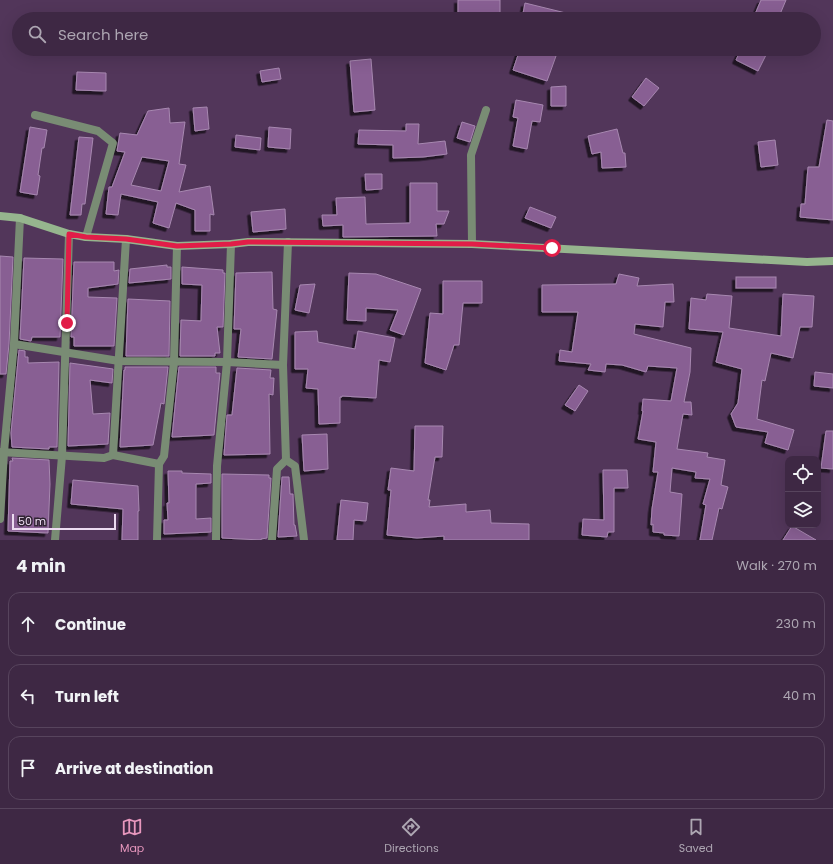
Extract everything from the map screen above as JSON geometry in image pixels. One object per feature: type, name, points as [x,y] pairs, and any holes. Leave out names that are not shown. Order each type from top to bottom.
[{"type":"street","points":[[472,244],[471,155],[486,110]]},
{"type":"street","points":[[35,115],[98,131],[113,143],[86,237]]},
{"type":"street","points":[[0,216],[20,218],[69,234],[86,237],[126,239],[177,246],[248,242],[472,244],[807,262],[833,261]]},
{"type":"street","points":[[0,519],[2,452],[14,344],[20,218]]},
{"type":"street","points":[[55,540],[62,456],[69,234]]},
{"type":"street","points":[[113,454],[126,239]]},
{"type":"street","points":[[272,540],[277,469],[286,460],[283,366],[288,242]]},
{"type":"street","points":[[216,540],[217,466],[227,362],[231,244]]},
{"type":"street","points":[[157,540],[159,464],[164,456],[174,362],[177,246]]},
{"type":"street","points":[[14,344],[119,361],[227,362],[283,366]]},
{"type":"street","points":[[2,452],[104,458],[113,454],[159,464]]},
{"type":"street","points":[[286,460],[295,466],[304,540]]},
{"type":"building","points":[[458,0],[500,0],[500,12],[458,12]]},
{"type":"building","points":[[761,0],[786,0],[781,12],[756,12]]},
{"type":"building","points":[[525,3],[562,12],[523,12]]},
{"type":"building","points":[[518,56],[556,56],[547,81],[513,70]]},
{"type":"building","points":[[738,56],[766,56],[758,71],[736,60]]},
{"type":"building","points":[[371,59],[375,110],[354,112],[350,61]]},
{"type":"building","points":[[279,68],[281,79],[262,82],[260,71]]},
{"type":"building","points":[[77,72],[106,73],[106,91],[76,90]]},
{"type":"building","points":[[646,78],[659,88],[644,106],[632,97]]},
{"type":"building","points":[[566,86],[566,106],[551,106],[551,87]]},
{"type":"building","points":[[516,100],[543,105],[540,122],[532,121],[527,149],[513,146],[518,118],[513,117]]},
{"type":"building","points":[[207,107],[209,129],[195,131],[193,108]]},
{"type":"building","points":[[169,108],[170,123],[185,122],[179,164],[186,165],[179,192],[210,186],[214,215],[210,214],[210,231],[195,231],[195,210],[176,203],[169,228],[153,223],[158,202],[121,194],[118,215],[106,214],[109,187],[112,187],[125,152],[117,151],[120,133],[137,135],[148,111]],"holes":[[[142,157],[169,161],[161,191],[131,185]]]},
{"type":"building","points":[[827,120],[833,121],[833,220],[800,217],[801,204],[805,204],[808,167],[819,167]]},
{"type":"building","points":[[462,122],[475,126],[470,142],[457,138]]},
{"type":"building","points":[[406,124],[419,124],[418,144],[445,141],[447,154],[423,157],[393,158],[393,145],[358,144],[359,130],[406,131]]},
{"type":"building","points":[[30,127],[47,130],[44,148],[42,148],[37,195],[20,192]]},
{"type":"building","points":[[269,127],[291,129],[290,149],[268,147]]},
{"type":"building","points":[[617,129],[623,153],[625,153],[626,167],[602,168],[601,152],[592,154],[588,136]]},
{"type":"building","points":[[236,135],[261,138],[260,150],[235,147]]},
{"type":"building","points":[[79,137],[93,138],[85,204],[82,204],[81,215],[70,215]]},
{"type":"building","points":[[775,140],[778,165],[761,167],[758,142]]},
{"type":"building","points":[[365,174],[382,174],[382,189],[366,190]]},
{"type":"building","points":[[410,183],[437,183],[437,211],[449,211],[444,224],[436,224],[437,236],[343,237],[343,225],[323,226],[322,215],[337,215],[336,198],[365,197],[366,224],[410,223]]},
{"type":"building","points":[[530,207],[556,217],[551,228],[525,218]]},
{"type":"building","points":[[285,209],[286,229],[253,232],[251,212]]},
{"type":"building","points":[[0,256],[13,257],[9,344],[6,374],[0,374]]},
{"type":"building","points":[[24,258],[63,259],[60,337],[32,337],[31,341],[20,339]]},
{"type":"building","points":[[74,262],[114,262],[114,271],[119,270],[118,284],[88,288],[88,297],[117,298],[114,346],[74,346],[74,337],[71,337]]},
{"type":"building","points":[[167,265],[167,267],[171,267],[171,279],[129,283],[130,269]]},
{"type":"building","points":[[182,267],[223,270],[223,273],[225,273],[223,327],[217,327],[220,353],[215,353],[215,356],[180,356],[181,320],[201,321],[202,285],[182,284]]},
{"type":"building","points":[[272,272],[273,309],[277,310],[272,359],[238,357],[241,329],[234,329],[236,273]]},
{"type":"building","points":[[349,273],[376,274],[421,289],[404,335],[390,330],[398,310],[366,308],[366,321],[347,320]]},
{"type":"building","points":[[619,274],[639,278],[637,286],[673,284],[674,302],[665,302],[663,327],[635,324],[634,334],[691,348],[690,372],[684,402],[691,402],[692,415],[683,414],[677,449],[708,453],[707,457],[725,460],[721,485],[728,487],[722,509],[719,508],[712,540],[700,540],[706,505],[703,504],[710,479],[695,478],[696,472],[672,468],[670,492],[682,494],[679,536],[664,535],[664,533],[653,532],[653,524],[651,525],[658,472],[653,472],[656,442],[638,439],[643,411],[643,399],[671,401],[677,368],[648,366],[646,372],[622,365],[606,364],[605,372],[588,370],[591,364],[559,361],[560,350],[572,352],[578,312],[542,312],[542,285],[616,284]]},
{"type":"building","points":[[736,277],[776,277],[776,288],[736,288]]},
{"type":"building","points":[[443,281],[482,281],[482,303],[463,303],[459,345],[454,345],[446,370],[425,363],[430,313],[443,314]]},
{"type":"building","points":[[315,284],[309,313],[295,310],[300,285]]},
{"type":"building","points":[[707,294],[732,296],[729,328],[781,336],[783,294],[814,296],[812,327],[800,327],[793,358],[771,353],[765,381],[762,380],[757,419],[794,430],[788,450],[765,443],[768,432],[736,427],[731,414],[738,403],[742,369],[716,362],[723,332],[689,329],[691,298],[706,300]]},
{"type":"building","points":[[128,299],[170,301],[169,356],[126,356]]},
{"type":"building","points":[[317,331],[318,342],[355,349],[358,331],[395,338],[390,362],[379,360],[376,398],[340,397],[340,423],[319,424],[318,389],[306,388],[308,369],[295,369],[295,332]]},
{"type":"building","points":[[19,350],[25,351],[25,357],[28,357],[28,363],[59,362],[57,447],[49,447],[49,449],[12,447],[11,433]]},
{"type":"building","points":[[70,363],[113,369],[112,383],[90,380],[93,414],[110,413],[108,444],[68,446]]},
{"type":"building","points":[[125,367],[168,367],[164,404],[161,403],[153,445],[120,447]]},
{"type":"building","points":[[179,367],[216,367],[216,373],[220,373],[214,435],[172,437]]},
{"type":"building","points":[[237,368],[271,370],[270,378],[274,378],[273,395],[269,394],[270,454],[224,455],[227,415],[232,415]]},
{"type":"building","points":[[815,372],[833,374],[833,388],[814,386]]},
{"type":"building","points":[[579,385],[588,391],[575,411],[565,405]]},
{"type":"building","points":[[415,426],[443,426],[442,457],[435,457],[428,500],[430,500],[429,507],[466,504],[466,512],[490,510],[491,523],[529,524],[529,540],[444,540],[444,536],[417,538],[387,535],[391,490],[388,490],[391,468],[414,471]]},
{"type":"building","points":[[826,431],[833,431],[833,469],[821,468]]},
{"type":"building","points":[[327,434],[328,469],[304,471],[302,435]]},
{"type":"building","points":[[12,458],[49,460],[50,484],[48,533],[8,531],[10,461],[13,461]]},
{"type":"building","points":[[603,470],[627,470],[628,488],[614,488],[614,532],[608,532],[607,537],[582,535],[583,519],[604,520]]},
{"type":"building","points":[[168,471],[211,474],[211,483],[196,484],[196,519],[211,518],[211,532],[164,534],[164,520],[168,520]]},
{"type":"building","points":[[222,474],[269,475],[269,478],[271,478],[267,538],[261,540],[222,538]]},
{"type":"building","points":[[282,477],[289,477],[290,494],[293,494],[294,525],[297,536],[278,537]]},
{"type":"building","points":[[73,480],[138,486],[138,540],[122,540],[123,509],[71,504]]},
{"type":"building","points":[[341,500],[368,503],[366,521],[354,520],[353,540],[337,540]]},
{"type":"building","points":[[791,528],[795,528],[816,540],[783,540]]},
{"type":"route","points":[[67,323],[69,234],[86,237],[126,239],[177,246],[248,242],[472,244],[552,248]]}]
